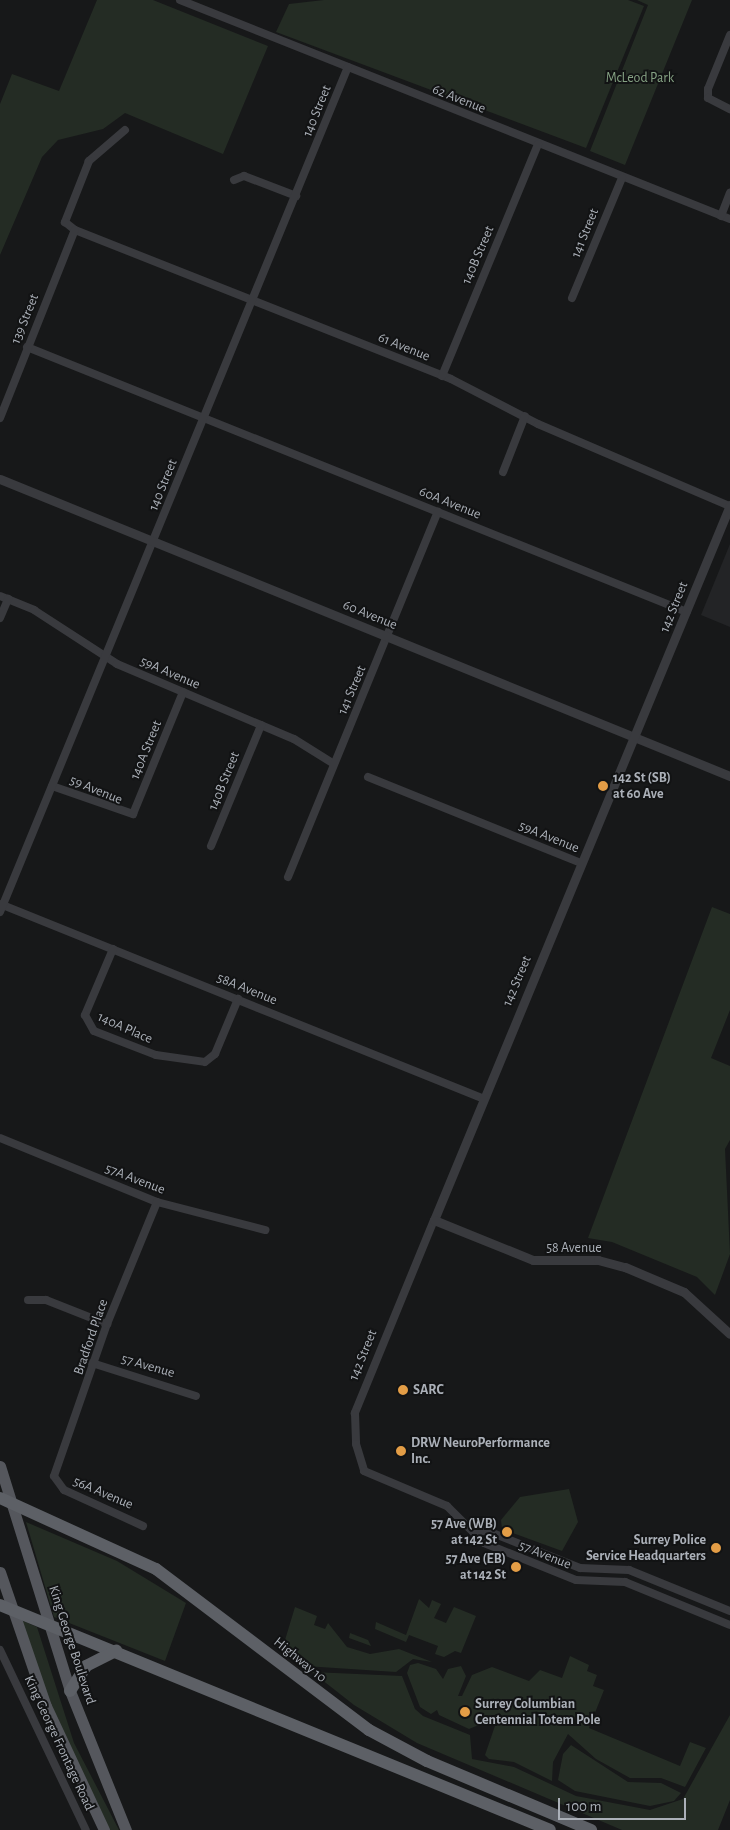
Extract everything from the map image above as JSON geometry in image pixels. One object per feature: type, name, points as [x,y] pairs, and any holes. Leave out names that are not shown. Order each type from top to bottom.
[{"type":"highway","name":"Highway 10","points":[[0,1498],[163,1573],[369,1730],[427,1761],[590,1830]]},
{"type":"highway","points":[[6,1607],[550,1830]]},
{"type":"highway","points":[[70,1692],[86,1666],[116,1651]]},
{"type":"main road","name":"King George Boulevard","points":[[0,1466],[70,1692],[126,1830]]},
{"type":"main road","points":[[0,1572],[6,1607],[59,1738],[104,1830]]},
{"type":"street","name":"62 Avenue","points":[[180,0],[622,178],[730,219]]},
{"type":"street","points":[[730,35],[708,98],[730,109]]},
{"type":"street","name":"140 Street","points":[[1,907],[348,67]]},
{"type":"street","name":"61 Avenue","points":[[125,130],[89,161],[66,222],[75,230],[442,376],[525,416],[730,506]]},
{"type":"street","name":"140B Street","points":[[442,376],[538,144]]},
{"type":"street","points":[[234,180],[244,176],[296,196]]},
{"type":"street","name":"141 Street","points":[[572,298],[622,178]]},
{"type":"street","points":[[721,216],[730,193]]},
{"type":"street","name":"139 Street","points":[[0,418],[75,230]]},
{"type":"street","name":"60A Avenue","points":[[27,347],[687,612]]},
{"type":"street","points":[[503,472],[525,416]]},
{"type":"street","name":"60 Avenue","points":[[0,479],[730,776]]},
{"type":"street","name":"142 Street","points":[[364,1471],[354,1428],[355,1413],[730,506]]},
{"type":"street","name":"141 Street","points":[[288,878],[438,512]]},
{"type":"street","points":[[0,618],[4,597]]},
{"type":"street","name":"59A Avenue","points":[[4,597],[34,610],[105,657],[261,725],[334,764]]},
{"type":"street","name":"140A Street","points":[[131,815],[183,692]]},
{"type":"street","name":"140B Street","points":[[211,846],[261,725]]},
{"type":"street","name":"59A Avenue","points":[[368,778],[581,863]]},
{"type":"street","name":"59 Avenue","points":[[52,786],[131,815]]},
{"type":"street","name":"58A Avenue","points":[[1,907],[113,949],[484,1099]]},
{"type":"street","name":"140A Place","points":[[113,949],[85,1015],[88,1027],[156,1056],[205,1062],[216,1054],[238,999]]},
{"type":"street","name":"57A Avenue","points":[[0,1138],[157,1202],[266,1230]]},
{"type":"street","name":"Bradford Place","points":[[55,1481],[55,1469],[86,1393],[92,1363],[157,1202]]},
{"type":"street","name":"58 Avenue","points":[[434,1220],[533,1260],[598,1260],[626,1267],[684,1292],[730,1334]]},
{"type":"street","points":[[28,1300],[46,1300],[107,1324]]},
{"type":"street","name":"57 Avenue","points":[[92,1363],[196,1396]]},
{"type":"street","name":"57 Avenue","points":[[364,1471],[447,1506],[484,1543],[564,1576],[625,1582],[730,1625]]},
{"type":"street","name":"56A Avenue","points":[[55,1481],[64,1490],[143,1526]]},
{"type":"street","name":"57 Avenue","points":[[471,1529],[490,1532],[580,1568],[629,1570],[730,1611]]},
{"type":"street","name":"King George Frontage Road","points":[[0,1650],[86,1830]]},
{"type":"shaded area","points":[[730,544],[730,627],[701,615]]},
{"type":"green space","points":[[97,0],[153,0],[268,46],[223,154],[125,113],[103,129],[58,140],[42,157],[0,255],[0,104],[12,74],[59,91]]},
{"type":"green space","points":[[324,0],[628,0],[644,6],[586,148],[276,32],[289,4]]},
{"type":"green space","name":"McLeod Park","points":[[637,0],[692,0],[625,165],[590,151],[648,5]]},
{"type":"green space","points":[[712,907],[730,914],[730,1010],[711,1058],[730,1066],[730,1140],[725,1149],[730,1254],[715,1295],[697,1277],[612,1242],[588,1238]]},
{"type":"green space","points":[[569,1489],[578,1522],[562,1551],[502,1529],[501,1520],[520,1497]]},
{"type":"green space","points":[[26,1522],[117,1561],[186,1603],[165,1661],[54,1617]]},
{"type":"green space","points":[[419,1599],[429,1608],[432,1600],[441,1604],[434,1618],[446,1623],[454,1607],[476,1616],[461,1653],[455,1651],[444,1657],[435,1654],[438,1646],[409,1635],[406,1642],[375,1629],[376,1622],[406,1635]]},
{"type":"green space","points":[[295,1607],[317,1616],[314,1625],[325,1629],[328,1623],[347,1647],[370,1654],[399,1649],[432,1662],[413,1659],[396,1672],[305,1666],[285,1640]]},
{"type":"green space","points":[[21,1620],[37,1627],[74,1743],[119,1830],[110,1830],[100,1813],[50,1705]]},
{"type":"green space","points":[[350,1633],[368,1640],[371,1646],[349,1638]]},
{"type":"green space","points":[[570,1656],[589,1665],[587,1671],[597,1675],[593,1686],[604,1690],[589,1728],[680,1766],[690,1742],[706,1748],[685,1787],[661,1778],[630,1778],[596,1759],[568,1734],[553,1762],[552,1781],[514,1762],[489,1759],[485,1755],[498,1717],[469,1729],[439,1715],[437,1710],[431,1714],[420,1707],[407,1673],[410,1665],[418,1663],[436,1669],[443,1679],[448,1669],[461,1666],[466,1676],[458,1696],[462,1696],[472,1675],[492,1667],[529,1681],[540,1670],[562,1678]]},
{"type":"green space","points":[[312,1672],[402,1676],[415,1709],[423,1716],[470,1735],[472,1759],[514,1767],[576,1796],[650,1810],[683,1799],[730,1715],[730,1800],[718,1830],[622,1830],[417,1743],[354,1705]]},
{"type":"green space","points":[[571,1745],[628,1782],[661,1783],[681,1793],[674,1801],[650,1806],[575,1791],[558,1780],[563,1754]]},
{"type":"place","name":"142 St (SB) at 60 Ave","points":[[603,786]]},
{"type":"place","name":"SARC","points":[[403,1390]]},
{"type":"place","name":"DRW NeuroPerformance Inc.","points":[[401,1451]]},
{"type":"place","name":"57 Ave (WB) at 142 St","points":[[507,1532]]},
{"type":"place","name":"Surrey Police Service Headquarters","points":[[716,1548]]},
{"type":"place","name":"57 Ave (EB) at 142 St","points":[[516,1567]]},
{"type":"place","name":"Surrey Columbian Centennial Totem Pole","points":[[465,1712]]}]
